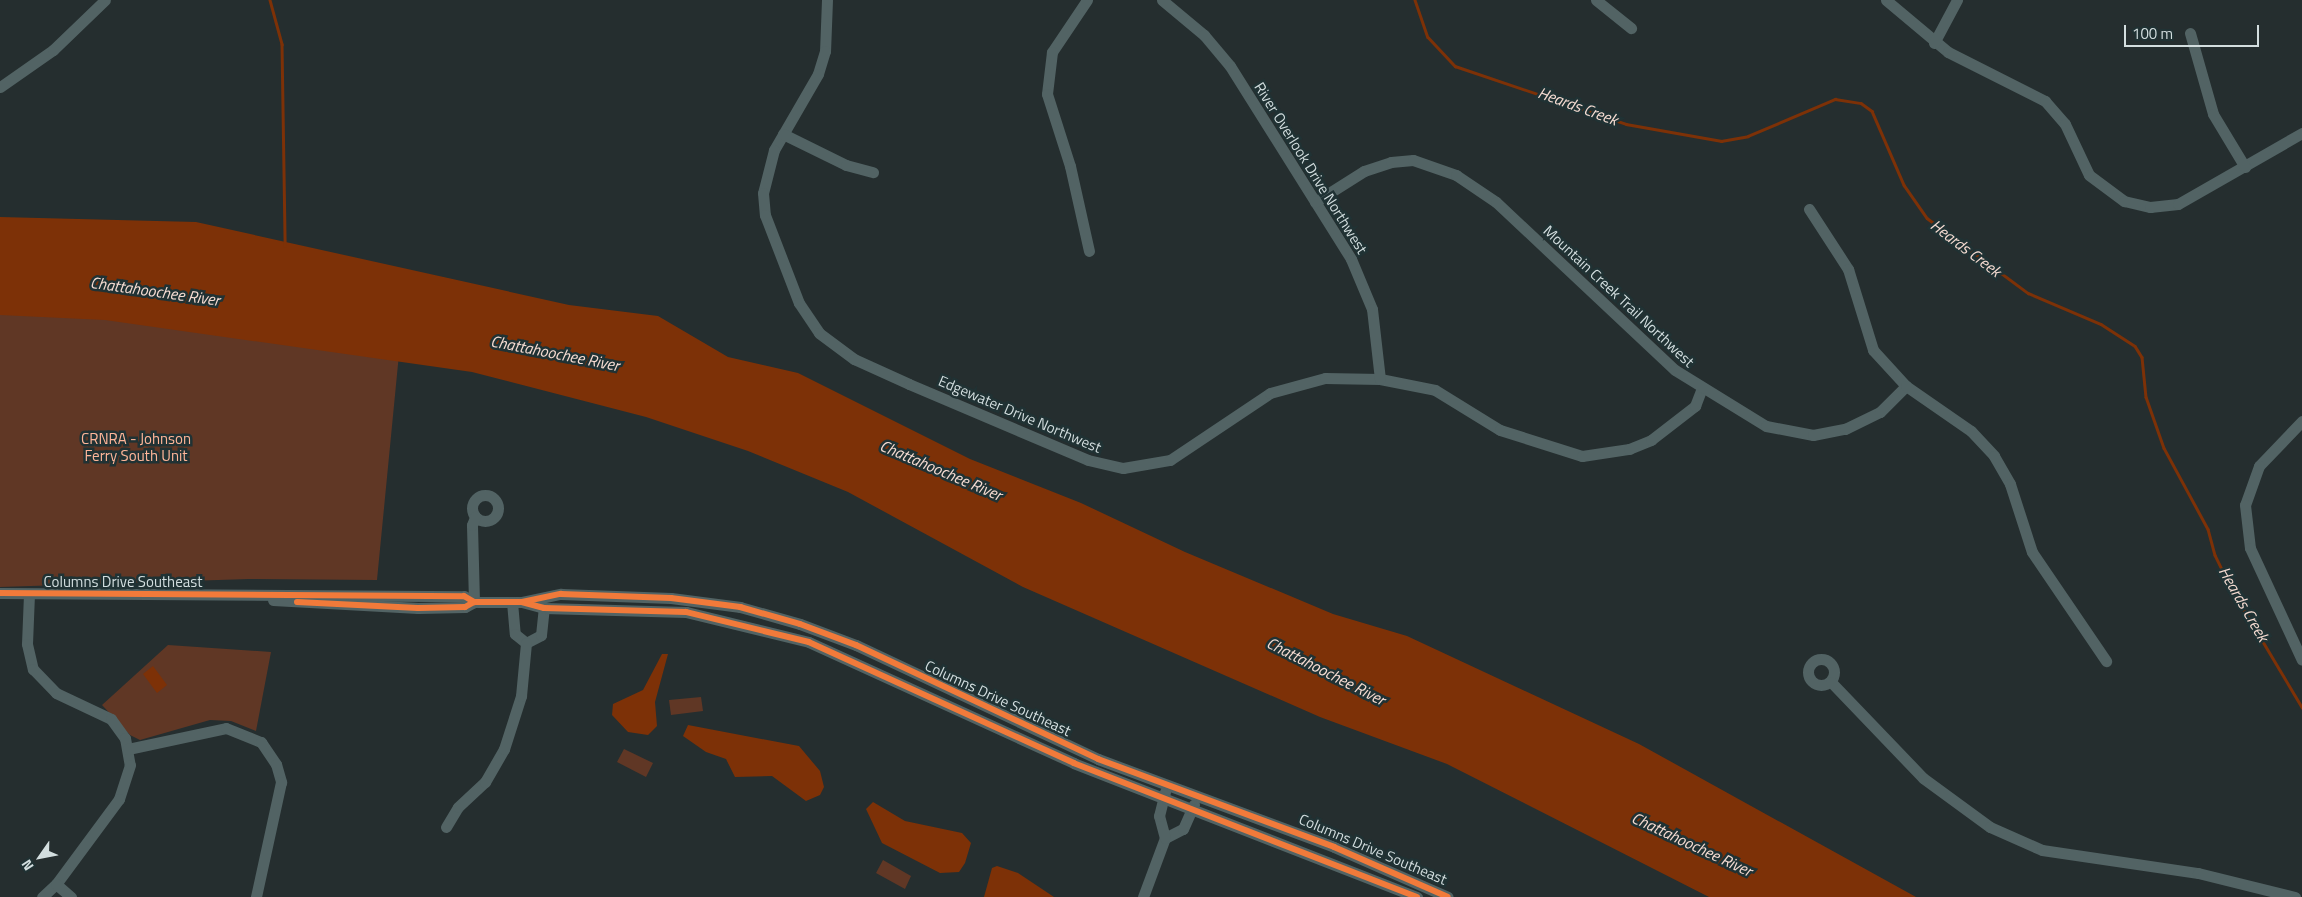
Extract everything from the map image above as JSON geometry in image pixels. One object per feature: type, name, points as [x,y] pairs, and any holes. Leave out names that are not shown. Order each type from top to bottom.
[{"type":"street","points":[[0,87],[53,50],[105,0]]},
{"type":"street","name":"Edgewater Drive Northwest","points":[[827,0],[828,27],[818,74],[783,134],[766,170],[765,215],[799,303],[819,333],[854,359],[1088,460],[1122,468],[1156,464],[1183,453],[1282,387],[1325,378],[1380,379],[1435,390],[1500,430],[1582,456],[1629,449],[1652,440],[1695,406],[1701,390]]},
{"type":"street","points":[[1087,0],[1052,52],[1047,94],[1070,166],[1089,251]]},
{"type":"street","name":"River Overlook Drive Northwest","points":[[1162,0],[1218,50],[1315,202],[1366,291],[1377,332],[1380,379]]},
{"type":"street","points":[[1596,0],[1631,28]]},
{"type":"street","points":[[1886,0],[1934,43],[2045,101],[2065,124],[2089,175],[2124,201],[2150,207],[2178,204],[2245,167],[2302,132]]},
{"type":"street","points":[[1934,43],[1958,0]]},
{"type":"street","points":[[2190,33],[2212,114],[2245,167]]},
{"type":"street","points":[[783,134],[846,165],[873,172]]},
{"type":"street","name":"Mountain Creek Trail Northwest","points":[[1315,202],[1364,171],[1390,162],[1413,160],[1456,175],[1496,202],[1651,349],[1701,390],[1766,426],[1812,435],[1868,420],[1906,386]]},
{"type":"street","points":[[1809,209],[1848,269],[1873,350],[1906,386],[1971,431],[1994,456],[2010,484],[2032,552],[2097,641],[2106,661]]},
{"type":"street","points":[[2302,420],[2255,472],[2247,491],[2245,526],[2250,548],[2302,660]]},
{"type":"street","points":[[474,602],[472,524],[476,517]]},
{"type":"street","name":"Columns Drive Southeast","points":[[0,593],[464,596],[474,602],[517,602],[544,608],[686,612],[782,633],[895,678],[1074,763],[1417,897]]},
{"type":"street","points":[[29,594],[28,649],[37,675],[56,693],[111,719],[128,749],[130,773],[121,796],[56,884],[42,897]]},
{"type":"street","name":"Columns Drive Southeast","points":[[517,602],[543,595],[635,595],[708,602],[778,617],[838,637],[1091,756],[1395,872],[1448,897]]},
{"type":"street","points":[[517,602],[515,634],[526,643]]},
{"type":"street","points":[[526,643],[541,635],[544,608]]},
{"type":"street","points":[[446,827],[458,807],[485,782],[504,749],[521,696],[526,643]]},
{"type":"street","points":[[1831,682],[1923,778],[1990,827],[2042,850],[2198,873],[2295,897]]},
{"type":"street","points":[[128,749],[226,728],[261,742],[276,764],[281,782],[256,897]]},
{"type":"street","points":[[1143,897],[1165,838],[1159,816],[1168,786]]},
{"type":"street","points":[[1165,838],[1183,830],[1197,796]]},
{"type":"street","points":[[56,884],[71,897]]},
{"type":"green space","name":"CRNRA - Johnson Ferry South Unit","points":[[0,301],[399,354],[377,580],[249,579],[0,587]]},
{"type":"green space","points":[[168,645],[271,652],[256,731],[231,721],[210,720],[140,740],[130,735],[102,705]]},
{"type":"green space","points":[[701,697],[703,711],[671,715],[669,700]]},
{"type":"green space","points":[[624,749],[653,763],[646,777],[617,762]]},
{"type":"green space","points":[[883,860],[911,876],[905,889],[876,873]]},
{"type":"water","name":"Chattahoochee River","points":[[0,217],[196,222],[569,305],[658,316],[728,357],[798,373],[970,459],[1081,503],[1185,552],[1333,614],[1407,636],[1639,744],[1916,897],[1709,897],[1447,764],[1320,717],[1023,587],[848,492],[748,451],[646,417],[472,372],[105,320],[0,315]]},
{"type":"water","points":[[662,654],[668,654],[655,702],[657,726],[648,735],[628,732],[612,715],[613,704],[643,690]]},
{"type":"water","points":[[153,666],[167,685],[157,693],[143,674]]},
{"type":"water","points":[[688,725],[799,746],[820,771],[824,787],[820,795],[806,801],[772,776],[735,777],[726,759],[706,752],[683,736]]},
{"type":"water","points":[[873,802],[905,821],[962,833],[971,843],[965,863],[959,872],[940,873],[882,843],[866,809]]},
{"type":"water","points":[[997,866],[1018,873],[1054,897],[984,897],[992,868]]},
{"type":"waterway","points":[[270,0],[282,44],[285,246]]},
{"type":"waterway","name":"Heards Creek","points":[[1415,0],[1428,37],[1455,66],[1626,124],[1721,141],[1748,136],[1835,99],[1861,103],[1872,111],[1904,185],[1927,218],[2028,293],[2101,324],[2135,346],[2142,357],[2146,397],[2164,448],[2208,529],[2215,555],[2231,588],[2302,707]]},
{"type":"cycle path","points":[[0,593],[464,596],[474,602],[522,602]]},
{"type":"cycle path","points":[[1417,897],[1074,763],[809,642],[686,612],[544,608],[522,602],[561,594],[671,598],[740,607],[800,624],[856,645],[1098,759],[1334,847],[1448,897]]},
{"type":"cycle path","points":[[297,602],[418,608],[465,607],[474,602]]}]
